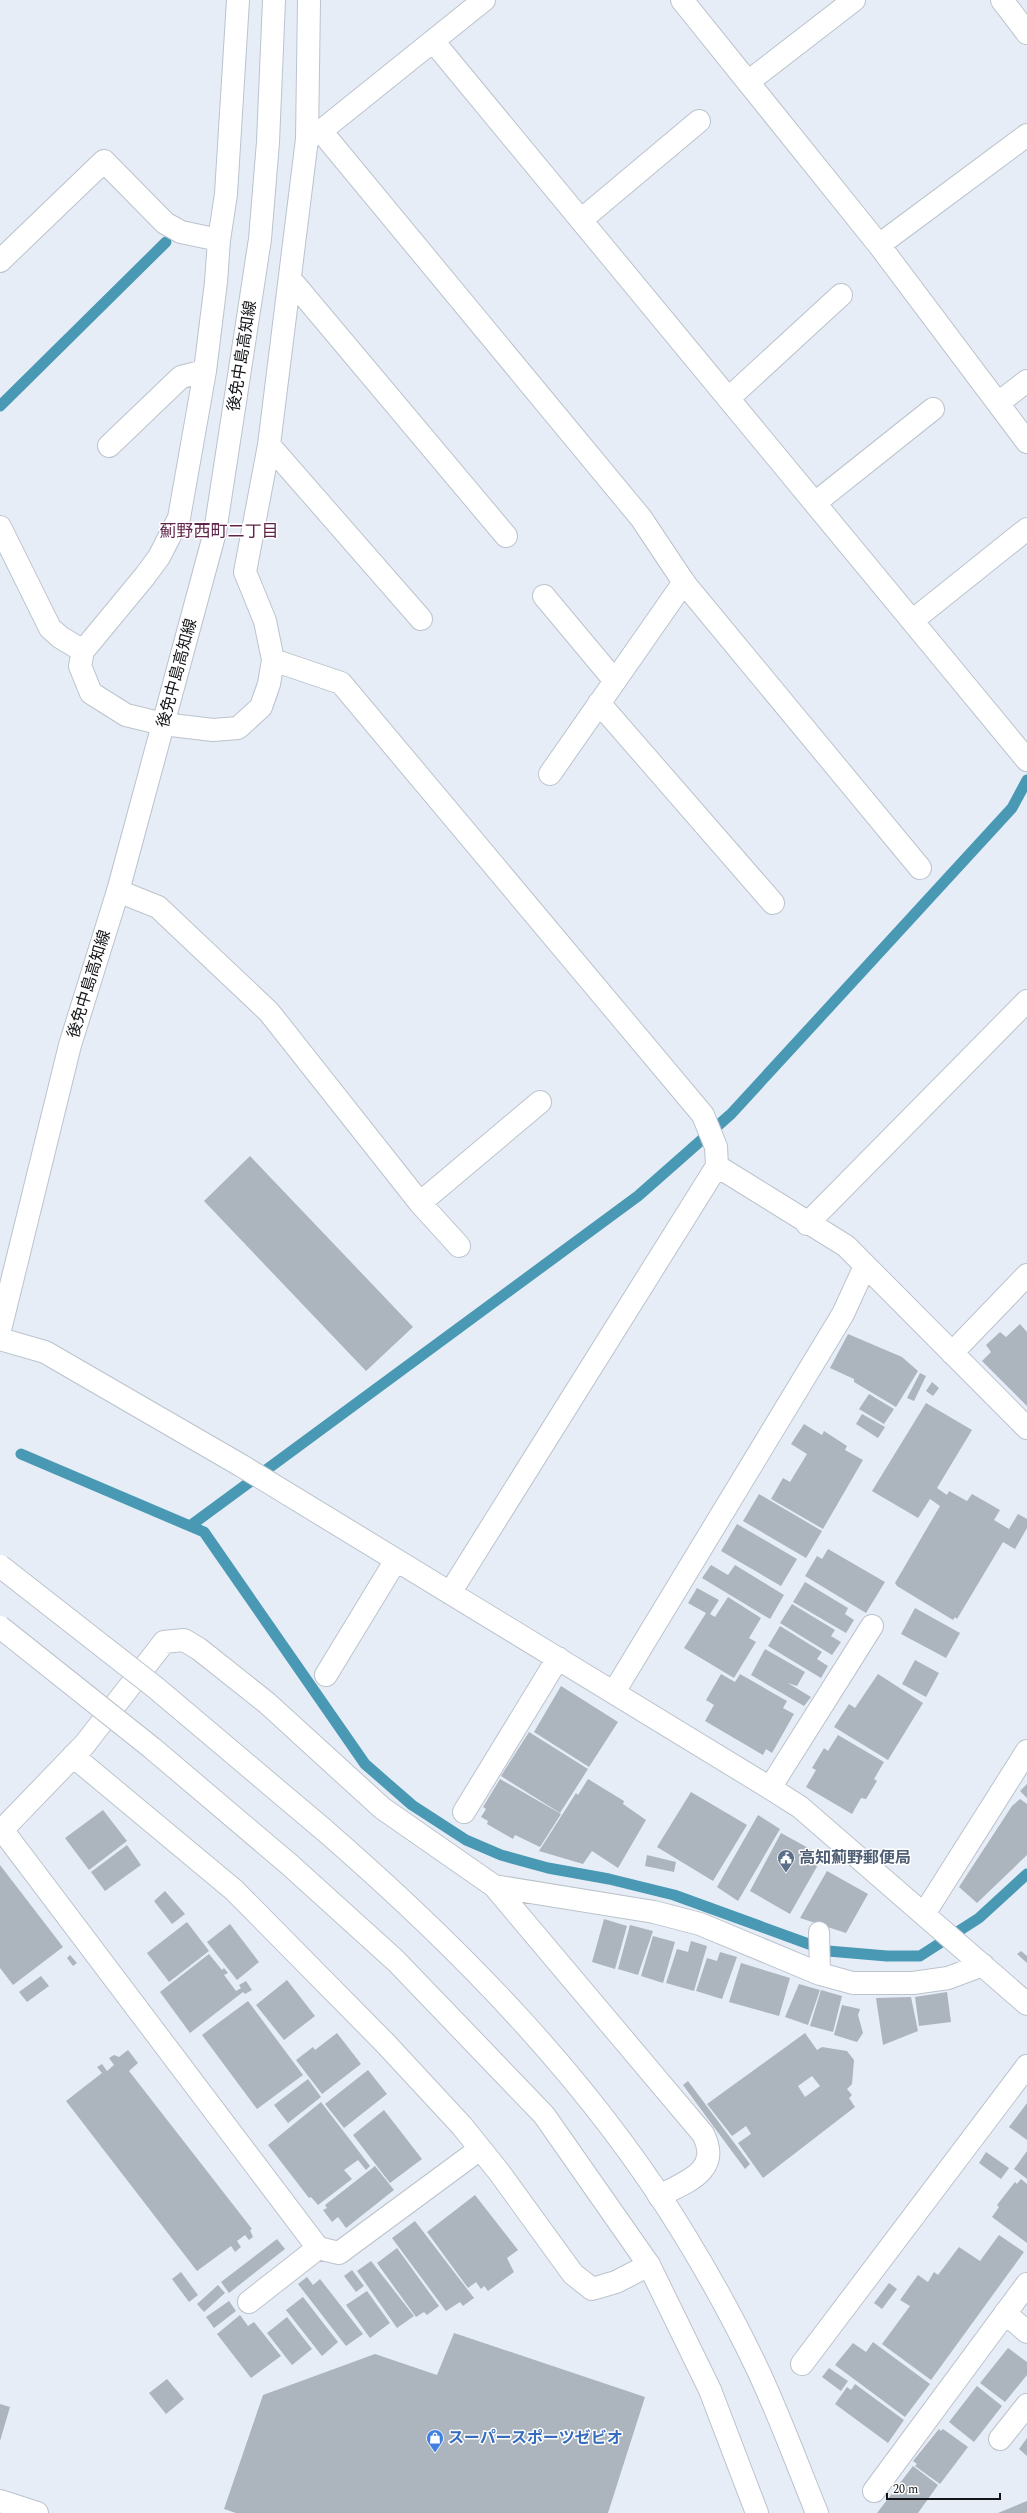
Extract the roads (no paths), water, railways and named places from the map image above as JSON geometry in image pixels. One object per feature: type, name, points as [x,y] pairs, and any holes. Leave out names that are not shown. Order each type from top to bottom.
[{"type":"street","points":[[238,0],[226,194],[219,240],[216,282],[205,371],[179,518],[163,550],[145,576],[83,651],[80,666],[91,693],[126,715],[164,724],[213,730],[238,728],[261,707],[269,684],[273,660],[265,621],[245,572],[270,445],[291,280],[314,135],[309,0]]},
{"type":"street","name":"後免中島高知線","points":[[0,1330],[70,1045],[118,891],[215,532],[260,239],[268,142],[274,0]]},
{"type":"street","points":[[314,135],[484,0]]},
{"type":"street","points":[[682,0],[879,245],[1027,442]]},
{"type":"street","points":[[748,82],[854,0]]},
{"type":"street","points":[[1002,0],[1027,33]]},
{"type":"street","points":[[433,41],[1027,760]]},
{"type":"street","points":[[581,220],[699,121]]},
{"type":"street","points":[[314,135],[641,518],[684,582],[920,868]]},
{"type":"street","points":[[879,245],[1027,135]]},
{"type":"street","points":[[0,261],[104,161],[165,223],[181,232],[219,240]]},
{"type":"street","points":[[291,280],[506,536]]},
{"type":"street","points":[[729,398],[840,295]]},
{"type":"street","points":[[109,446],[181,377],[205,371]]},
{"type":"street","points":[[998,403],[1027,381]]},
{"type":"street","points":[[815,503],[934,409]]},
{"type":"street","points":[[270,445],[421,619]]},
{"type":"street","points":[[0,526],[50,628],[60,637],[83,651]]},
{"type":"street","points":[[912,621],[1027,529]]},
{"type":"street","points":[[550,774],[684,582]]},
{"type":"street","points":[[544,596],[615,680]]},
{"type":"street","points":[[273,660],[341,683],[703,1115],[717,1157],[806,1224],[846,1246],[1027,1428]]},
{"type":"street","points":[[599,704],[773,904]]},
{"type":"street","points":[[118,891],[158,908],[269,1012],[420,1204],[459,1246]]},
{"type":"street","points":[[806,1224],[1027,1001]]},
{"type":"street","points":[[420,1204],[540,1102]]},
{"type":"street","points":[[450,1593],[717,1157]]},
{"type":"street","points":[[614,1692],[843,1314],[865,1266]]},
{"type":"street","points":[[952,1353],[1027,1275]]},
{"type":"street","points":[[0,1339],[45,1352],[242,1466],[800,1807],[1027,2004]]},
{"type":"street","points":[[326,1674],[396,1560]]},
{"type":"street","points":[[0,1566],[156,1688],[323,1829],[416,1914],[556,2060],[617,2135],[685,2235],[756,2366],[816,2513]]},
{"type":"street","points":[[770,1788],[872,1626]]},
{"type":"street","points":[[0,1627],[152,1748],[290,1865],[396,1961],[544,2116],[649,2265],[710,2390],[757,2513]]},
{"type":"street","points":[[480,2150],[339,2253],[318,2248],[1,1829],[85,1744],[164,1642],[184,1640],[199,1648],[267,1703],[382,1808],[494,1886],[703,2134],[709,2155],[706,2167],[689,2180],[659,2196]]},
{"type":"street","points":[[464,1812],[558,1658]]},
{"type":"street","points":[[924,1914],[1027,1751]]},
{"type":"street","points":[[72,1756],[234,1890],[386,2044],[462,2126],[573,2274],[592,2289],[616,2282],[649,2265]]},
{"type":"street","points":[[494,1886],[660,1914],[700,1924],[820,1974],[853,1983],[913,1983],[948,1978],[983,1965]]},
{"type":"street","points":[[802,2364],[1027,2066]]},
{"type":"street","points":[[249,2302],[318,2248]]},
{"type":"street","points":[[874,2490],[1027,2284]]},
{"type":"street","points":[[1005,2313],[1027,2332]]},
{"type":"street","points":[[1000,2439],[1027,2405]]},
{"type":"street","points":[[0,2501],[37,2513]]},
{"type":"lane","points":[[819,1932],[820,1974]]},
{"type":"waterway","points":[[0,406],[166,242]]},
{"type":"waterway","points":[[190,1526],[638,1196],[731,1114],[1012,808],[1027,780]]},
{"type":"waterway","points":[[21,1454],[204,1532],[365,1764],[412,1805],[466,1840],[501,1855],[548,1868],[609,1879],[674,1895],[828,1951],[887,1956],[920,1956],[979,1918],[1027,1874]]},
{"type":"place","name":"高知薊野郵便局","points":[[786,1873]]},
{"type":"place","name":"スーパースポーツゼビオ","points":[[435,2453]]},
{"type":"district","name":"薊野西町二丁目","points":[[219,532]]}]
